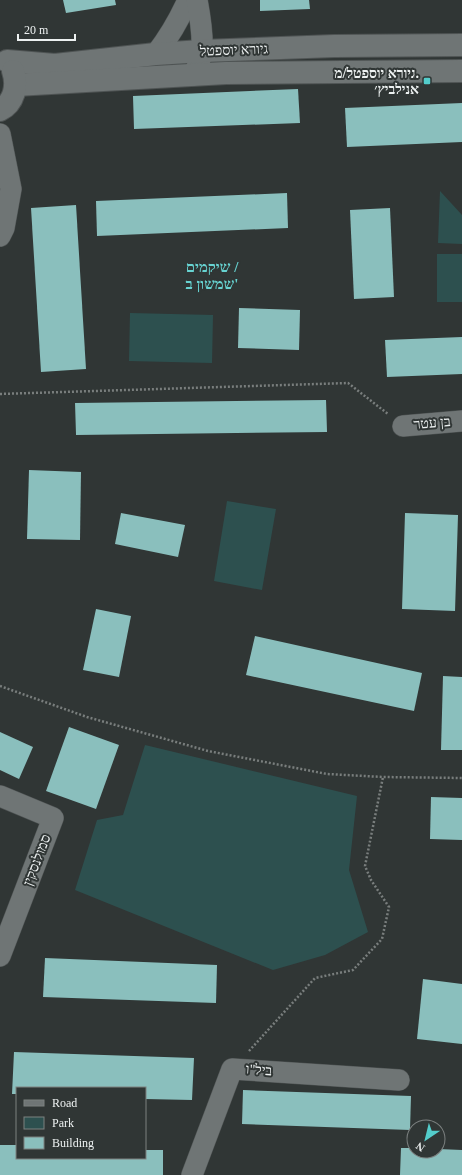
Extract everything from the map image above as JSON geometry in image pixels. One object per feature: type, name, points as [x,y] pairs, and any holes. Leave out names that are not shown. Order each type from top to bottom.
[{"type":"street","points":[[156,54],[180,18],[188,0]]},
{"type":"street","points":[[193,75],[202,52],[198,0]]},
{"type":"street","name":"גיורא יוספטל","points":[[4,59],[55,65],[156,54],[334,46],[462,45]]},
{"type":"street","points":[[0,110],[10,102],[16,85],[12,68],[4,59]]},
{"type":"street","name":"גיורא יוספטל","points":[[16,85],[226,73],[462,71]]},
{"type":"street","points":[[0,134],[11,188],[4,228],[0,236]]},
{"type":"street","name":"בן עטר","points":[[403,426],[462,421]]},
{"type":"street","name":"סמולנסקין","points":[[0,796],[53,818],[0,956]]},
{"type":"street","name":"ביל\"ו","points":[[192,1175],[232,1069],[399,1080]]},
{"type":"path","points":[[0,394],[348,383],[403,426]]},
{"type":"path","points":[[0,686],[87,717],[208,751],[327,774],[383,777],[462,778]]},
{"type":"path","points":[[232,1069],[315,978],[353,970],[382,939],[389,907],[371,880],[365,866],[383,777]]},
{"type":"green space","points":[[440,191],[462,215],[462,244],[438,243]]},
{"type":"green space","points":[[437,254],[462,254],[462,302],[437,302]]},
{"type":"green space","points":[[130,313],[213,315],[212,363],[129,361]]},
{"type":"green space","points":[[227,501],[276,509],[262,590],[214,581]]},
{"type":"green space","points":[[145,745],[357,796],[349,870],[368,932],[325,955],[273,970],[75,890],[97,820],[123,815]]},
{"type":"building","points":[[63,0],[115,0],[116,5],[66,13]]},
{"type":"building","points":[[260,0],[309,0],[310,9],[260,11]]},
{"type":"building","points":[[298,89],[300,123],[134,129],[133,96]]},
{"type":"building","points":[[462,103],[462,142],[347,147],[345,108]]},
{"type":"building","points":[[287,193],[288,228],[97,236],[96,201]]},
{"type":"building","points":[[76,205],[86,369],[41,372],[31,208]]},
{"type":"building","points":[[390,208],[394,297],[354,299],[350,210]]},
{"type":"building","points":[[239,308],[300,310],[299,350],[238,348]]},
{"type":"building","points":[[462,337],[462,374],[387,377],[385,340]]},
{"type":"building","points":[[326,400],[327,432],[76,435],[75,403]]},
{"type":"building","points":[[29,470],[81,472],[80,540],[27,539]]},
{"type":"building","points":[[121,513],[185,525],[178,557],[115,544]]},
{"type":"building","points":[[405,513],[458,515],[455,611],[402,609]]},
{"type":"building","points":[[96,609],[131,616],[119,677],[83,670]]},
{"type":"building","points":[[255,636],[422,673],[414,711],[246,675]]},
{"type":"building","points":[[443,676],[462,677],[462,750],[441,750]]},
{"type":"building","points":[[69,727],[119,745],[96,809],[46,791]]},
{"type":"building","points":[[0,732],[33,747],[19,779],[0,770]]},
{"type":"building","points":[[431,797],[462,798],[462,840],[430,839]]},
{"type":"building","points":[[45,958],[217,965],[216,1003],[43,997]]},
{"type":"building","points":[[423,979],[462,984],[462,1044],[417,1039]]},
{"type":"building","points":[[14,1052],[194,1058],[192,1100],[146,1099],[146,1087],[16,1087],[16,1094],[12,1094]]},
{"type":"building","points":[[243,1090],[411,1096],[410,1119],[406,1119],[406,1130],[242,1124]]},
{"type":"building","points":[[0,1145],[16,1145],[16,1159],[146,1159],[146,1150],[163,1150],[163,1175],[0,1175]]},
{"type":"building","points":[[401,1148],[406,1148],[406,1159],[446,1159],[446,1149],[462,1150],[462,1175],[400,1175]]},
{"type":"place","name":"גיורא יוספטל/מ. אנילביץ׳","points":[[427,81]]},
{"type":"district","name":"שיקמים / שמשון ב'","points":[[212,276]]}]
